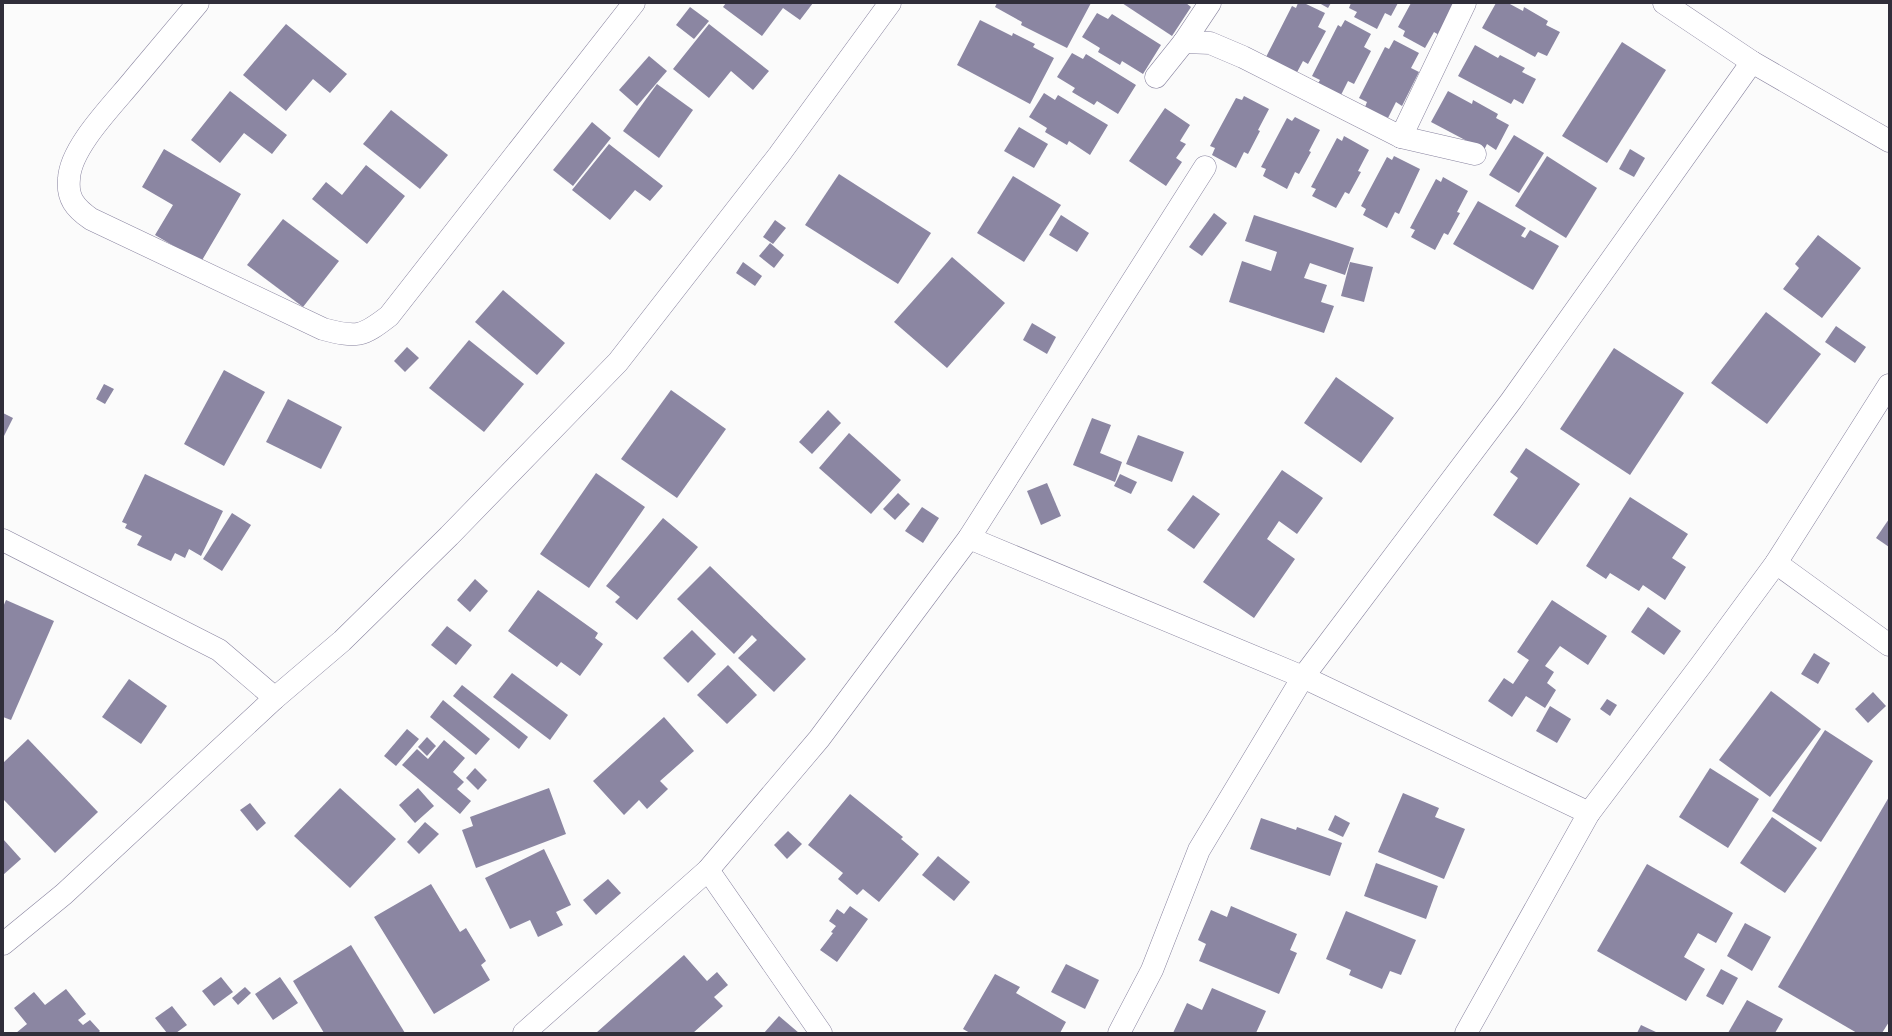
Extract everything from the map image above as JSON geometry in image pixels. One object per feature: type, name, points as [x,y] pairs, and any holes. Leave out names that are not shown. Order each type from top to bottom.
[{"type":"street","points":[[198,3],[88,135],[72,161],[68,177],[69,192],[73,203],[91,219],[323,329],[347,335],[361,334],[373,329],[389,316],[634,3]]},
{"type":"street","points":[[6,938],[64,894],[275,698],[342,641],[449,536],[618,362],[779,155],[890,3]]},
{"type":"street","points":[[1156,77],[1184,42],[1210,3]]},
{"type":"street","points":[[1401,137],[1465,3]]},
{"type":"street","points":[[1664,3],[1752,62],[1889,141]]},
{"type":"street","points":[[1184,42],[1210,43],[1243,57],[1401,137],[1475,154]]},
{"type":"street","points":[[1119,1033],[1152,970],[1199,850],[1304,677],[1511,401],[1752,62]]},
{"type":"street","points":[[524,1033],[708,870],[819,739],[969,538],[1205,166]]},
{"type":"street","points":[[1466,1033],[1589,813],[1776,563],[1889,385]]},
{"type":"street","points":[[969,538],[1304,677],[1589,813]]},
{"type":"street","points":[[3,540],[219,650],[275,698]]},
{"type":"street","points":[[1776,563],[1889,645]]},
{"type":"street","points":[[708,870],[821,1033]]},
{"type":"building","points":[[726,3],[813,3],[800,20],[783,8],[762,36],[723,7]]},
{"type":"building","points":[[997,3],[1091,3],[1067,48],[1021,25],[1022,22],[995,7]]},
{"type":"building","points":[[1122,3],[1186,3],[1191,7],[1172,36]]},
{"type":"building","points":[[1298,3],[1304,3],[1325,13],[1318,27],[1326,31],[1308,64],[1303,61],[1294,78],[1266,57],[1292,6],[1296,8]]},
{"type":"building","points":[[1319,3],[1331,3],[1328,8]]},
{"type":"building","points":[[1351,3],[1398,3],[1391,16],[1385,13],[1377,29],[1354,17],[1357,12],[1349,8]]},
{"type":"building","points":[[1411,3],[1453,3],[1450,9],[1452,11],[1439,35],[1434,32],[1425,48],[1403,36],[1405,31],[1398,27]]},
{"type":"building","points":[[1496,3],[1508,3],[1523,11],[1524,7],[1548,21],[1546,25],[1560,32],[1547,56],[1538,52],[1535,57],[1482,28]]},
{"type":"building","points":[[690,7],[709,21],[694,39],[676,25]]},
{"type":"building","points":[[1097,13],[1108,19],[1112,14],[1161,45],[1143,74],[1122,61],[1120,65],[1098,52],[1100,48],[1082,37]]},
{"type":"building","points":[[980,20],[1012,36],[1013,33],[1035,44],[1033,47],[1054,58],[1030,104],[957,65]]},
{"type":"building","points":[[1345,20],[1371,34],[1364,47],[1371,51],[1354,84],[1348,81],[1340,97],[1317,85],[1320,80],[1312,76],[1338,25],[1341,27]]},
{"type":"building","points":[[286,24],[347,74],[330,93],[313,79],[286,111],[243,75]]},
{"type":"building","points":[[709,24],[769,71],[753,90],[731,71],[709,98],[673,69]]},
{"type":"building","points":[[1394,40],[1419,53],[1411,68],[1419,72],[1402,106],[1396,102],[1388,118],[1365,107],[1367,102],[1359,98],[1385,47],[1389,49]]},
{"type":"building","points":[[1622,42],[1666,70],[1607,163],[1562,136]]},
{"type":"building","points":[[1475,45],[1498,58],[1500,55],[1525,68],[1522,72],[1536,79],[1523,104],[1514,99],[1511,104],[1458,76]]},
{"type":"building","points":[[1072,53],[1083,59],[1086,54],[1136,85],[1118,114],[1097,101],[1094,105],[1072,92],[1075,88],[1057,77]]},
{"type":"building","points":[[649,56],[667,71],[637,106],[619,90]]},
{"type":"building","points":[[657,84],[693,110],[659,158],[623,131]]},
{"type":"building","points":[[230,91],[287,135],[272,154],[244,133],[220,163],[191,140]]},
{"type":"building","points":[[1448,91],[1472,104],[1473,100],[1498,114],[1496,118],[1509,125],[1496,150],[1487,144],[1484,150],[1431,122]]},
{"type":"building","points":[[1044,93],[1055,100],[1058,95],[1108,125],[1090,155],[1069,141],[1067,145],[1045,132],[1047,128],[1029,117]]},
{"type":"building","points":[[1244,96],[1269,109],[1248,154],[1244,152],[1236,168],[1212,155],[1215,148],[1210,146],[1236,98],[1242,100]]},
{"type":"building","points":[[1165,108],[1190,125],[1180,141],[1186,144],[1176,158],[1182,162],[1166,186],[1129,161]]},
{"type":"building","points":[[391,110],[448,155],[420,189],[363,144]]},
{"type":"building","points":[[1295,117],[1320,130],[1309,151],[1311,152],[1299,174],[1295,172],[1287,189],[1263,176],[1266,169],[1261,167],[1287,118],[1292,121]]},
{"type":"building","points":[[592,122],[611,138],[573,186],[553,170]]},
{"type":"building","points":[[1019,127],[1048,144],[1034,168],[1004,151]]},
{"type":"building","points":[[1514,135],[1544,153],[1519,193],[1489,175]]},
{"type":"building","points":[[1344,136],[1369,150],[1358,171],[1361,172],[1349,194],[1345,192],[1336,208],[1312,196],[1316,189],[1311,187],[1337,138],[1342,141]]},
{"type":"building","points":[[609,144],[663,186],[650,201],[635,190],[610,220],[572,190]]},
{"type":"building","points":[[164,149],[241,194],[201,262],[155,235],[173,205],[142,187]]},
{"type":"building","points":[[1630,149],[1645,158],[1634,177],[1619,169]]},
{"type":"building","points":[[1394,156],[1420,169],[1399,214],[1395,212],[1387,228],[1363,215],[1366,209],[1361,206],[1387,157],[1392,160]]},
{"type":"building","points":[[1547,156],[1597,188],[1566,238],[1515,206]]},
{"type":"building","points":[[366,165],[405,196],[367,244],[312,199],[326,182],[342,195]]},
{"type":"building","points":[[839,174],[931,233],[898,284],[805,225]]},
{"type":"building","points":[[1013,176],[1061,205],[1024,262],[977,233]]},
{"type":"building","points":[[1443,177],[1468,191],[1457,212],[1460,213],[1448,235],[1444,233],[1435,250],[1411,237],[1415,230],[1410,228],[1436,179],[1441,182]]},
{"type":"building","points":[[1478,201],[1526,228],[1521,236],[1525,238],[1530,230],[1559,246],[1533,290],[1453,244]]},
{"type":"building","points":[[1214,213],[1227,223],[1202,256],[1189,247]]},
{"type":"building","points":[[1061,215],[1089,233],[1077,252],[1049,235]]},
{"type":"building","points":[[1254,215],[1354,248],[1345,275],[1310,263],[1304,278],[1327,285],[1321,302],[1334,306],[1324,333],[1229,302],[1242,261],[1271,271],[1277,252],[1245,241]]},
{"type":"building","points":[[283,219],[339,261],[303,307],[247,265]]},
{"type":"building","points":[[775,220],[786,228],[773,244],[763,237]]},
{"type":"building","points":[[1818,235],[1861,268],[1822,318],[1783,289],[1799,268],[1795,264]]},
{"type":"building","points":[[770,243],[784,255],[774,268],[759,256]]},
{"type":"building","points":[[952,257],[1005,303],[947,368],[894,322]]},
{"type":"building","points":[[743,262],[762,276],[755,286],[736,273]]},
{"type":"building","points":[[1350,262],[1373,267],[1364,302],[1341,296]]},
{"type":"building","points":[[503,290],[565,343],[537,375],[475,322]]},
{"type":"building","points":[[1766,312],[1821,354],[1767,424],[1711,383]]},
{"type":"building","points":[[1032,323],[1056,337],[1047,354],[1023,340]]},
{"type":"building","points":[[1836,326],[1866,347],[1855,363],[1825,342]]},
{"type":"building","points":[[469,340],[524,384],[484,432],[429,388]]},
{"type":"building","points":[[407,347],[419,358],[405,372],[394,361]]},
{"type":"building","points":[[1614,348],[1684,393],[1630,475],[1560,429]]},
{"type":"building","points":[[224,370],[265,392],[224,466],[184,444]]},
{"type":"building","points":[[1336,377],[1394,418],[1361,463],[1304,423]]},
{"type":"building","points":[[104,384],[114,389],[105,404],[96,399]]},
{"type":"building","points":[[671,390],[726,429],[677,498],[621,459]]},
{"type":"building","points":[[288,399],[342,427],[321,469],[266,442]]},
{"type":"building","points":[[828,410],[841,423],[812,454],[799,442]]},
{"type":"building","points":[[3,413],[13,418],[3,438]]},
{"type":"building","points":[[1092,418],[1111,425],[1100,453],[1122,462],[1115,482],[1073,465]]},
{"type":"building","points":[[849,433],[901,480],[871,514],[819,468]]},
{"type":"building","points":[[1138,435],[1184,452],[1172,482],[1126,464]]},
{"type":"building","points":[[1526,448],[1580,484],[1537,545],[1493,515],[1518,478],[1510,472]]},
{"type":"building","points":[[1282,470],[1323,498],[1297,534],[1279,521],[1267,539],[1295,559],[1254,618],[1203,582]]},
{"type":"building","points":[[596,473],[645,507],[589,588],[540,554]]},
{"type":"building","points":[[145,474],[223,511],[201,556],[189,549],[185,558],[175,553],[171,561],[137,545],[142,536],[125,528],[127,524],[122,522]]},
{"type":"building","points":[[1120,474],[1137,482],[1131,494],[1114,486]]},
{"type":"building","points":[[1047,483],[1061,516],[1041,525],[1027,491]]},
{"type":"building","points":[[898,493],[910,504],[895,520],[883,509]]},
{"type":"building","points":[[1193,495],[1220,514],[1194,549],[1167,530]]},
{"type":"building","points":[[1630,497],[1688,534],[1672,558],[1686,567],[1665,600],[1643,585],[1639,591],[1610,573],[1606,579],[1586,566]]},
{"type":"building","points":[[922,507],[939,518],[923,543],[905,531]]},
{"type":"building","points":[[232,513],[251,525],[222,571],[203,559]]},
{"type":"building","points":[[663,518],[698,547],[637,620],[615,602],[620,597],[606,586]]},
{"type":"building","points":[[1889,519],[1889,547],[1876,538]]},
{"type":"building","points":[[710,566],[806,659],[774,692],[738,658],[757,640],[752,635],[734,654],[677,599]]},
{"type":"building","points":[[475,579],[488,591],[470,612],[457,600]]},
{"type":"building","points":[[538,590],[598,633],[595,638],[603,644],[580,676],[561,662],[557,667],[508,631]]},
{"type":"building","points":[[6,600],[54,621],[11,720],[3,717],[3,607]]},
{"type":"building","points":[[1552,600],[1607,636],[1588,665],[1560,646],[1545,666],[1554,672],[1547,683],[1556,690],[1545,708],[1526,696],[1512,717],[1488,701],[1504,678],[1513,684],[1529,660],[1517,652]]},
{"type":"building","points":[[1648,607],[1681,631],[1664,655],[1631,632]]},
{"type":"building","points":[[447,626],[472,645],[456,665],[431,645]]},
{"type":"building","points":[[692,630],[716,654],[688,683],[663,658]]},
{"type":"building","points":[[1814,653],[1830,663],[1818,684],[1801,674]]},
{"type":"building","points":[[728,665],[757,695],[727,724],[697,695]]},
{"type":"building","points":[[512,673],[568,715],[550,740],[493,697]]},
{"type":"building","points":[[129,679],[167,706],[141,744],[102,717]]},
{"type":"building","points":[[462,685],[528,737],[519,749],[453,696]]},
{"type":"building","points":[[1771,691],[1821,729],[1770,797],[1719,760]]},
{"type":"building","points":[[1873,692],[1886,706],[1868,723],[1855,709]]},
{"type":"building","points":[[1607,699],[1617,705],[1610,716],[1600,709]]},
{"type":"building","points":[[443,700],[490,739],[476,755],[430,717]]},
{"type":"building","points":[[1550,706],[1571,719],[1557,743],[1536,731]]},
{"type":"building","points":[[664,717],[694,751],[660,781],[668,789],[647,809],[639,800],[624,815],[593,781]]},
{"type":"building","points":[[407,729],[419,739],[396,766],[384,756]]},
{"type":"building","points":[[1825,730],[1873,761],[1821,842],[1772,811]]},
{"type":"building","points":[[427,737],[436,746],[427,756],[418,747]]},
{"type":"building","points":[[28,739],[98,812],[55,853],[3,799],[3,763]]},
{"type":"building","points":[[444,740],[465,758],[453,772],[464,782],[457,789],[471,801],[460,814],[402,765],[417,749],[428,759]]},
{"type":"building","points":[[475,768],[487,780],[478,790],[466,778]]},
{"type":"building","points":[[1710,768],[1759,799],[1728,848],[1679,817]]},
{"type":"building","points":[[340,788],[396,839],[350,888],[294,836]]},
{"type":"building","points":[[418,788],[434,806],[415,823],[399,805]]},
{"type":"building","points":[[549,788],[566,834],[476,868],[462,830],[473,826],[470,817]]},
{"type":"building","points":[[1403,793],[1439,808],[1435,817],[1465,829],[1444,879],[1378,852]]},
{"type":"building","points":[[850,794],[903,837],[901,839],[919,854],[879,902],[863,889],[857,895],[838,879],[843,873],[808,845]]},
{"type":"building","points":[[1889,797],[1889,1022],[1882,1033],[1857,1033],[1778,987]]},
{"type":"building","points":[[250,803],[266,823],[257,831],[240,810]]},
{"type":"building","points":[[1335,815],[1350,823],[1343,837],[1328,830]]},
{"type":"building","points":[[1772,817],[1817,848],[1785,893],[1740,863]]},
{"type":"building","points":[[1261,818],[1296,830],[1297,827],[1342,843],[1330,876],[1250,849]]},
{"type":"building","points":[[425,822],[439,834],[419,854],[407,842]]},
{"type":"building","points":[[788,831],[802,844],[787,859],[774,845]]},
{"type":"building","points":[[3,839],[21,859],[3,875]]},
{"type":"building","points":[[544,849],[571,905],[556,912],[563,925],[538,937],[530,920],[510,929],[485,878]]},
{"type":"building","points":[[938,856],[970,882],[954,901],[922,875]]},
{"type":"building","points":[[1376,863],[1438,886],[1426,919],[1364,896]]},
{"type":"building","points":[[1647,864],[1733,913],[1716,943],[1698,933],[1684,957],[1705,969],[1686,1001],[1597,951]]},
{"type":"building","points":[[608,879],[621,893],[596,915],[583,900]]},
{"type":"building","points":[[431,884],[460,932],[466,928],[486,961],[481,965],[490,980],[434,1014],[374,917]]},
{"type":"building","points":[[850,906],[868,919],[837,962],[820,950],[833,933],[831,932],[836,926],[829,921],[837,909],[844,914]]},
{"type":"building","points":[[1231,906],[1297,934],[1290,950],[1297,953],[1279,994],[1199,961],[1206,944],[1198,940],[1211,910],[1227,917]]},
{"type":"building","points":[[1346,911],[1416,940],[1401,975],[1390,971],[1382,989],[1349,975],[1351,970],[1326,959]]},
{"type":"building","points":[[1745,923],[1771,937],[1752,971],[1727,956]]},
{"type":"building","points":[[351,945],[405,1033],[324,1033],[293,981]]},
{"type":"building","points":[[684,955],[707,981],[717,972],[728,985],[714,997],[723,1006],[693,1033],[596,1033]]},
{"type":"building","points":[[1066,964],[1099,980],[1085,1009],[1051,992]]},
{"type":"building","points":[[1721,969],[1738,978],[1723,1005],[1706,996]]},
{"type":"building","points":[[995,974],[1020,987],[1016,993],[1066,1022],[1060,1033],[970,1033],[963,1029]]},
{"type":"building","points":[[221,977],[233,992],[214,1006],[202,991]]},
{"type":"building","points":[[280,977],[298,1003],[273,1020],[255,994]]},
{"type":"building","points":[[245,987],[251,993],[238,1005],[232,998]]},
{"type":"building","points":[[1212,988],[1266,1011],[1256,1033],[1173,1033],[1187,1003],[1202,1010]]},
{"type":"building","points":[[66,989],[86,1014],[78,1020],[83,1025],[90,1020],[100,1031],[98,1033],[16,1033],[27,1024],[14,1008],[34,992],[45,1005]]},
{"type":"building","points":[[1747,1000],[1783,1019],[1775,1033],[1728,1033]]},
{"type":"building","points":[[172,1006],[187,1025],[176,1033],[167,1033],[155,1018]]},
{"type":"building","points":[[779,1016],[799,1033],[764,1033]]},
{"type":"building","points":[[1641,1025],[1658,1033],[1637,1033]]}]
